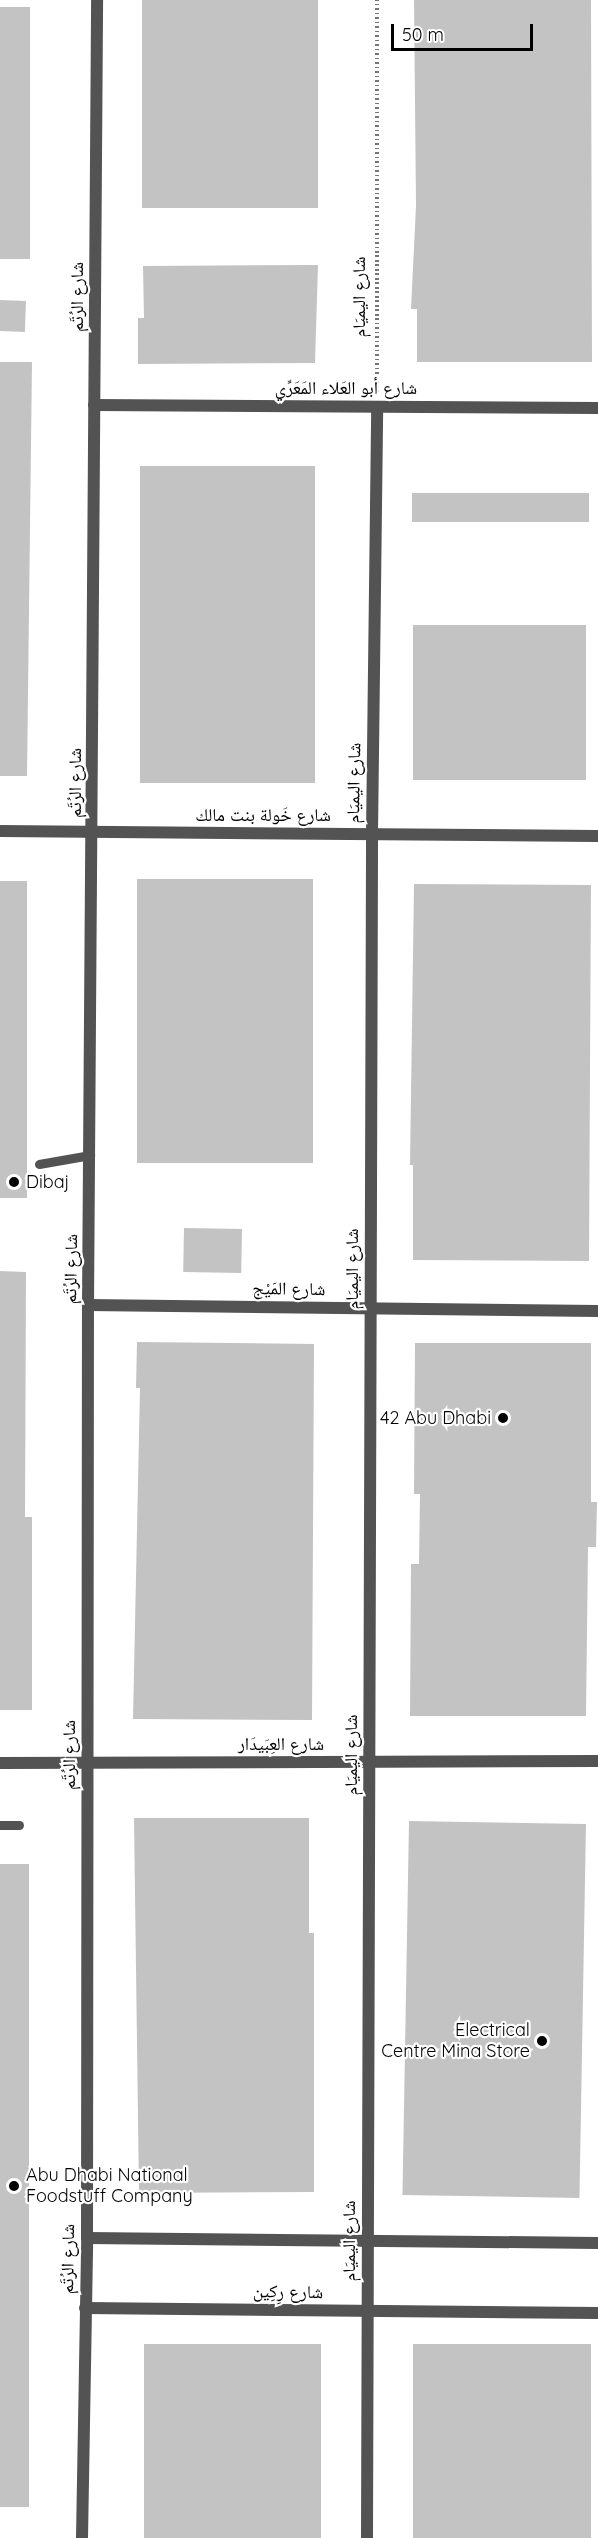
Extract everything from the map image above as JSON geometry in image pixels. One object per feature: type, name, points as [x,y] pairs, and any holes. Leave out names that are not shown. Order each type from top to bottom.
[{"type":"street","name":"شارع الرُتَم","points":[[82,2538],[87,2238],[88,1305],[97,0]]},
{"type":"street","name":"شارع أبو العَلاء المَعَرِّي","points":[[94,405],[598,408]]},
{"type":"street","name":"شارع اليميَام","points":[[367,2538],[372,834],[377,407]]},
{"type":"street","name":"شارع خَولة بنت مالك","points":[[0,831],[598,836]]},
{"type":"street","name":"شارع المَيْج","points":[[88,1305],[598,1311]]},
{"type":"street","name":"شارع العِبَيدَار","points":[[0,1762],[598,1761]]},
{"type":"street","points":[[87,2238],[598,2243]]},
{"type":"street","name":"شارع رِكِين","points":[[85,2308],[598,2313]]},
{"type":"lane","points":[[39,1164],[90,1155]]},
{"type":"lane","points":[[0,1825],[19,1825]]},
{"type":"path","name":"شارع اليميَام","points":[[377,0],[377,407]]},
{"type":"building","points":[[142,0],[318,0],[318,208],[142,208]]},
{"type":"building","points":[[414,0],[591,0],[592,362],[417,362],[417,309],[411,309],[416,206]]},
{"type":"building","points":[[0,7],[30,7],[30,259],[0,259]]},
{"type":"building","points":[[318,265],[315,363],[138,364],[138,318],[144,318],[143,266]]},
{"type":"building","points":[[0,300],[26,301],[25,332],[0,331]]},
{"type":"building","points":[[0,362],[32,362],[27,776],[0,776]]},
{"type":"building","points":[[140,466],[315,466],[315,783],[140,783]]},
{"type":"building","points":[[412,493],[589,493],[589,522],[412,522]]},
{"type":"building","points":[[413,625],[586,625],[586,780],[413,780]]},
{"type":"building","points":[[137,879],[313,879],[313,1163],[137,1163]]},
{"type":"building","points":[[0,881],[27,881],[27,1198],[0,1198]]},
{"type":"building","points":[[414,884],[591,885],[589,1261],[413,1260],[413,1165],[410,1165]]},
{"type":"building","points":[[184,1228],[242,1229],[241,1273],[183,1272]]},
{"type":"building","points":[[0,1271],[26,1272],[25,1517],[32,1517],[32,1710],[0,1710]]},
{"type":"building","points":[[137,1342],[314,1344],[312,1720],[133,1719],[140,1388],[136,1388]]},
{"type":"building","points":[[415,1343],[591,1343],[591,1502],[597,1502],[596,1547],[588,1547],[586,1716],[410,1716],[411,1564],[419,1564],[420,1494],[414,1494]]},
{"type":"building","points":[[134,1818],[309,1818],[309,1933],[314,1933],[314,2192],[139,2193]]},
{"type":"building","points":[[409,1821],[586,1824],[579,2198],[402,2195]]},
{"type":"building","name":"Abu Dhabi National Foodstuff Company","points":[[0,1864],[29,1864],[29,2507],[0,2507]]},
{"type":"building","points":[[144,2344],[321,2344],[321,2538],[144,2538]]},
{"type":"building","points":[[413,2344],[591,2344],[591,2538],[413,2538]]},
{"type":"place","name":"Dibaj","points":[[14,1182]]},
{"type":"place","name":"42 Abu Dhabi","points":[[503,1418]]},
{"type":"place","name":"Electrical Centre Mina Store","points":[[542,2041]]},
{"type":"place","name":"Abu Dhabi National Foodstuff Company","points":[[14,2186]]}]
